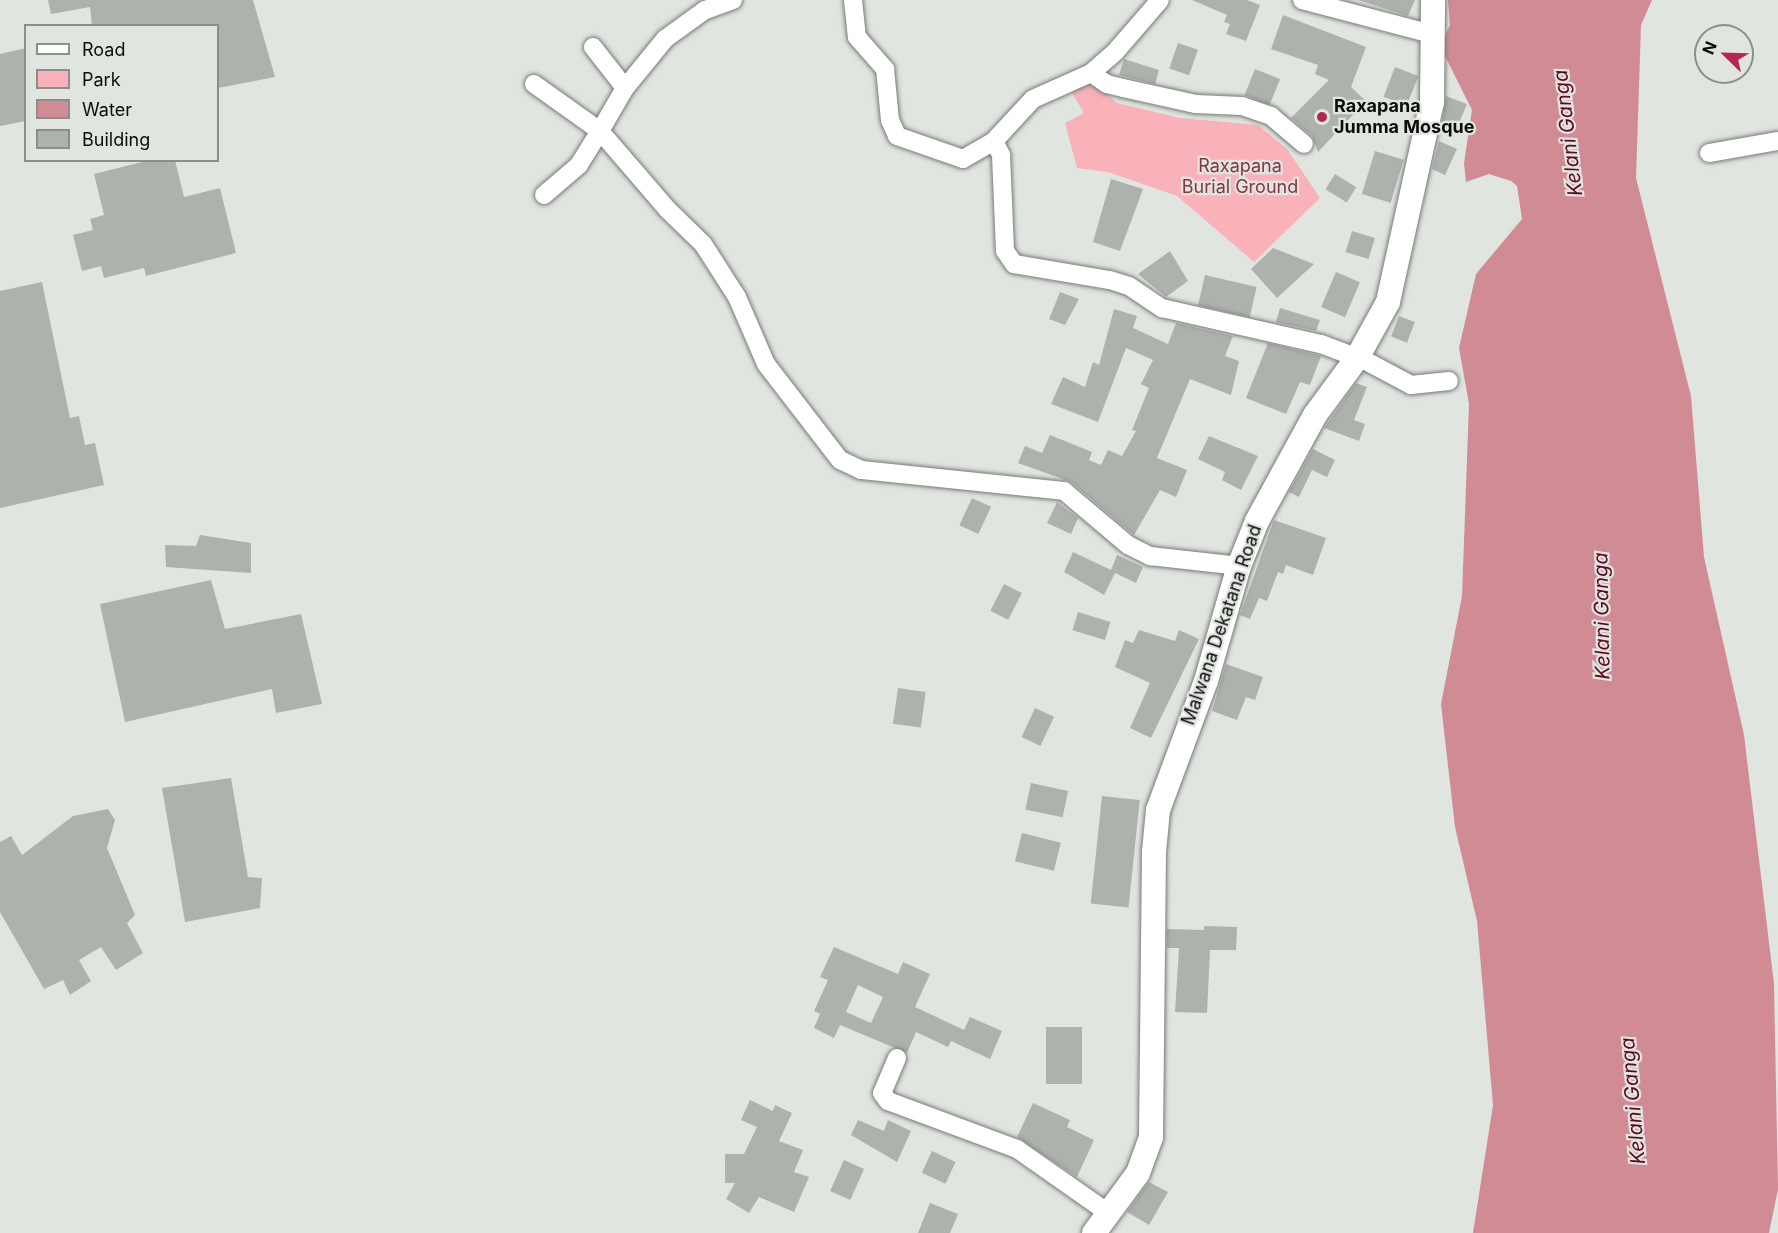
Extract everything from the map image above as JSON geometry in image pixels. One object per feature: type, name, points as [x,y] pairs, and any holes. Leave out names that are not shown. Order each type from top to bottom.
[{"type":"main road","name":"Malwana Dekatana Road","points":[[1094,1233],[1107,1212],[1138,1173],[1152,1137],[1154,852],[1158,810],[1206,681],[1239,566],[1286,465],[1315,415],[1357,358],[1388,302],[1401,257],[1432,102],[1432,0]]},
{"type":"street","points":[[544,195],[579,165],[626,88],[665,39],[705,10],[733,0]]},
{"type":"street","points":[[853,0],[857,37],[885,69],[890,120],[897,136],[963,159],[994,141],[1033,99],[1091,73],[1116,51],[1160,0]]},
{"type":"street","points":[[1302,0],[1432,34]]},
{"type":"street","points":[[593,47],[626,88]]},
{"type":"street","points":[[1091,73],[1107,84],[1196,104],[1242,106],[1271,116],[1304,144]]},
{"type":"street","points":[[534,84],[600,131],[667,209],[703,244],[737,297],[766,364],[840,460],[861,470],[969,483],[993,481],[1064,491],[1128,545],[1150,556],[1239,566]]},
{"type":"street","points":[[994,141],[1001,155],[1005,251],[1014,264],[1110,280],[1129,286],[1162,308],[1261,328],[1357,358],[1411,386],[1449,381]]},
{"type":"street","points":[[1709,153],[1778,141]]},
{"type":"street","points":[[897,1058],[882,1093],[888,1101],[1017,1149],[1107,1212]]},
{"type":"green space","name":"Raxapana Burial Ground","points":[[1094,82],[1117,103],[1180,118],[1258,125],[1287,149],[1320,198],[1254,262],[1177,196],[1108,172],[1077,168],[1065,123],[1084,113],[1071,91]]},
{"type":"water","name":"Kelani Ganga","points":[[1448,0],[1652,0],[1641,25],[1636,178],[1691,396],[1704,557],[1744,735],[1774,984],[1778,1189],[1769,1233],[1473,1233],[1493,1105],[1477,921],[1455,827],[1441,704],[1462,596],[1469,404],[1459,348],[1476,274],[1522,219],[1517,186],[1511,181],[1489,174],[1466,182],[1464,163],[1472,110],[1440,46],[1450,25]]},
{"type":"building","points":[[48,0],[253,0],[275,77],[219,88],[219,24],[92,24],[90,7],[51,14]]},
{"type":"building","points":[[1192,0],[1247,0],[1260,5],[1246,41],[1226,34],[1230,24],[1224,22],[1227,15]]},
{"type":"building","points":[[1358,0],[1415,0],[1408,16]]},
{"type":"building","points":[[1283,15],[1366,47],[1351,87],[1366,101],[1318,152],[1312,136],[1291,118],[1329,80],[1315,74],[1318,65],[1271,49]]},
{"type":"building","points":[[1178,43],[1198,50],[1189,75],[1169,69]]},
{"type":"building","points":[[24,48],[24,121],[0,126],[0,54]]},
{"type":"building","points":[[1124,59],[1159,70],[1155,84],[1119,75]]},
{"type":"building","points":[[1395,67],[1418,76],[1407,106],[1384,97]]},
{"type":"building","points":[[1255,69],[1280,79],[1270,105],[1245,95]]},
{"type":"building","points":[[1446,96],[1467,104],[1457,128],[1442,122]]},
{"type":"building","points":[[1439,141],[1457,149],[1445,175],[1432,169]]},
{"type":"building","points":[[1375,151],[1404,160],[1391,203],[1362,194]]},
{"type":"building","points":[[142,162],[175,162],[184,197],[220,188],[236,253],[146,276],[144,268],[104,278],[101,266],[82,271],[73,235],[93,230],[90,219],[104,215],[94,174]]},
{"type":"building","points":[[1335,174],[1356,187],[1347,203],[1325,189]]},
{"type":"building","points":[[1111,179],[1143,189],[1120,251],[1093,242]]},
{"type":"building","points":[[1352,231],[1375,238],[1369,259],[1346,252]]},
{"type":"building","points":[[1273,248],[1314,264],[1277,298],[1251,269]]},
{"type":"building","points":[[1170,251],[1188,281],[1166,297],[1138,274]]},
{"type":"building","points":[[1336,272],[1360,282],[1345,317],[1321,307]]},
{"type":"building","points":[[1205,275],[1257,287],[1250,317],[1198,305]]},
{"type":"building","points":[[42,282],[70,418],[79,416],[85,445],[95,443],[104,485],[0,508],[0,291]]},
{"type":"building","points":[[1060,292],[1079,299],[1065,325],[1049,319]]},
{"type":"building","points":[[1280,308],[1320,320],[1316,331],[1276,322]]},
{"type":"building","points":[[1114,309],[1137,316],[1133,328],[1168,344],[1176,323],[1233,336],[1225,356],[1239,361],[1231,395],[1190,379],[1157,458],[1187,470],[1176,497],[1160,490],[1134,535],[1071,482],[1018,463],[1025,446],[1042,453],[1050,435],[1092,452],[1089,460],[1101,465],[1108,450],[1122,456],[1136,431],[1132,430],[1149,388],[1141,384],[1153,360],[1126,348],[1098,422],[1051,404],[1063,377],[1085,387],[1093,362],[1099,365]]},
{"type":"building","points":[[1399,316],[1415,322],[1407,343],[1391,337]]},
{"type":"building","points":[[1268,343],[1321,356],[1310,385],[1300,382],[1286,414],[1246,398]]},
{"type":"building","points":[[1356,383],[1367,387],[1354,420],[1365,424],[1359,441],[1324,428]]},
{"type":"building","points":[[1209,436],[1258,456],[1241,490],[1222,480],[1225,472],[1198,459]]},
{"type":"building","points":[[1313,449],[1335,460],[1327,477],[1312,470],[1299,497],[1289,492]]},
{"type":"building","points":[[972,498],[991,507],[978,534],[959,525]]},
{"type":"building","points":[[1057,502],[1078,518],[1071,534],[1047,523]]},
{"type":"building","points":[[1274,520],[1326,538],[1313,575],[1286,565],[1283,574],[1278,572],[1267,601],[1259,598],[1250,619],[1240,615]]},
{"type":"building","points":[[200,535],[251,543],[251,573],[166,567],[165,545],[196,546]]},
{"type":"building","points":[[1073,552],[1111,570],[1117,555],[1143,567],[1136,583],[1115,573],[1104,595],[1064,572]]},
{"type":"building","points":[[211,580],[225,629],[301,614],[322,704],[276,713],[272,689],[125,722],[100,604]]},
{"type":"building","points":[[1004,584],[1022,593],[1008,620],[990,611]]},
{"type":"building","points":[[1078,612],[1111,622],[1105,640],[1072,630]]},
{"type":"building","points":[[1139,630],[1175,641],[1179,630],[1199,639],[1151,738],[1130,728],[1150,683],[1115,667],[1125,640],[1133,643]]},
{"type":"building","points":[[1226,664],[1263,677],[1255,700],[1246,697],[1237,720],[1212,711]]},
{"type":"building","points":[[898,688],[926,692],[921,728],[893,724]]},
{"type":"building","points":[[1035,708],[1054,717],[1041,746],[1021,737]]},
{"type":"building","points":[[231,778],[248,877],[262,878],[260,908],[185,922],[162,788]]},
{"type":"building","points":[[1031,783],[1068,791],[1063,817],[1025,809]]},
{"type":"building","points":[[1102,796],[1140,800],[1129,907],[1091,903]]},
{"type":"building","points":[[108,809],[115,820],[107,848],[135,915],[127,923],[143,953],[116,970],[101,947],[79,960],[91,981],[70,995],[63,980],[44,989],[0,912],[0,842],[11,836],[22,855],[73,816]]},
{"type":"building","points":[[1022,833],[1061,843],[1054,871],[1015,861]]},
{"type":"building","points":[[1204,926],[1237,927],[1236,950],[1210,950],[1207,1013],[1175,1012],[1179,948],[1167,948],[1167,929],[1204,930]]},
{"type":"building","points":[[834,947],[898,974],[903,962],[930,974],[915,1007],[964,1030],[970,1017],[1002,1031],[990,1059],[951,1041],[948,1047],[916,1032],[907,1053],[840,1025],[834,1038],[814,1028],[820,1014],[814,1011],[828,980],[820,977]],"holes":[[[858,985],[883,997],[871,1023],[846,1012]]]},
{"type":"building","points":[[1046,1027],[1082,1027],[1082,1084],[1046,1084]]},
{"type":"building","points":[[750,1100],[773,1111],[775,1105],[792,1113],[779,1141],[803,1150],[794,1172],[809,1177],[794,1212],[759,1197],[749,1213],[726,1199],[735,1183],[725,1183],[725,1154],[744,1154],[757,1127],[741,1120]]},
{"type":"building","points":[[1033,1103],[1070,1120],[1067,1127],[1094,1140],[1077,1177],[1017,1137]]},
{"type":"building","points":[[858,1120],[884,1131],[888,1120],[911,1131],[897,1162],[851,1135]]},
{"type":"building","points":[[932,1151],[956,1162],[945,1184],[922,1173]]},
{"type":"building","points":[[844,1160],[864,1169],[850,1200],[830,1191]]},
{"type":"building","points":[[1149,1182],[1168,1192],[1149,1225],[1127,1212]]},
{"type":"building","points":[[930,1203],[958,1214],[950,1233],[918,1233]]},
{"type":"place","name":"Raxapana Jumma Mosque","points":[[1322,117]]}]
